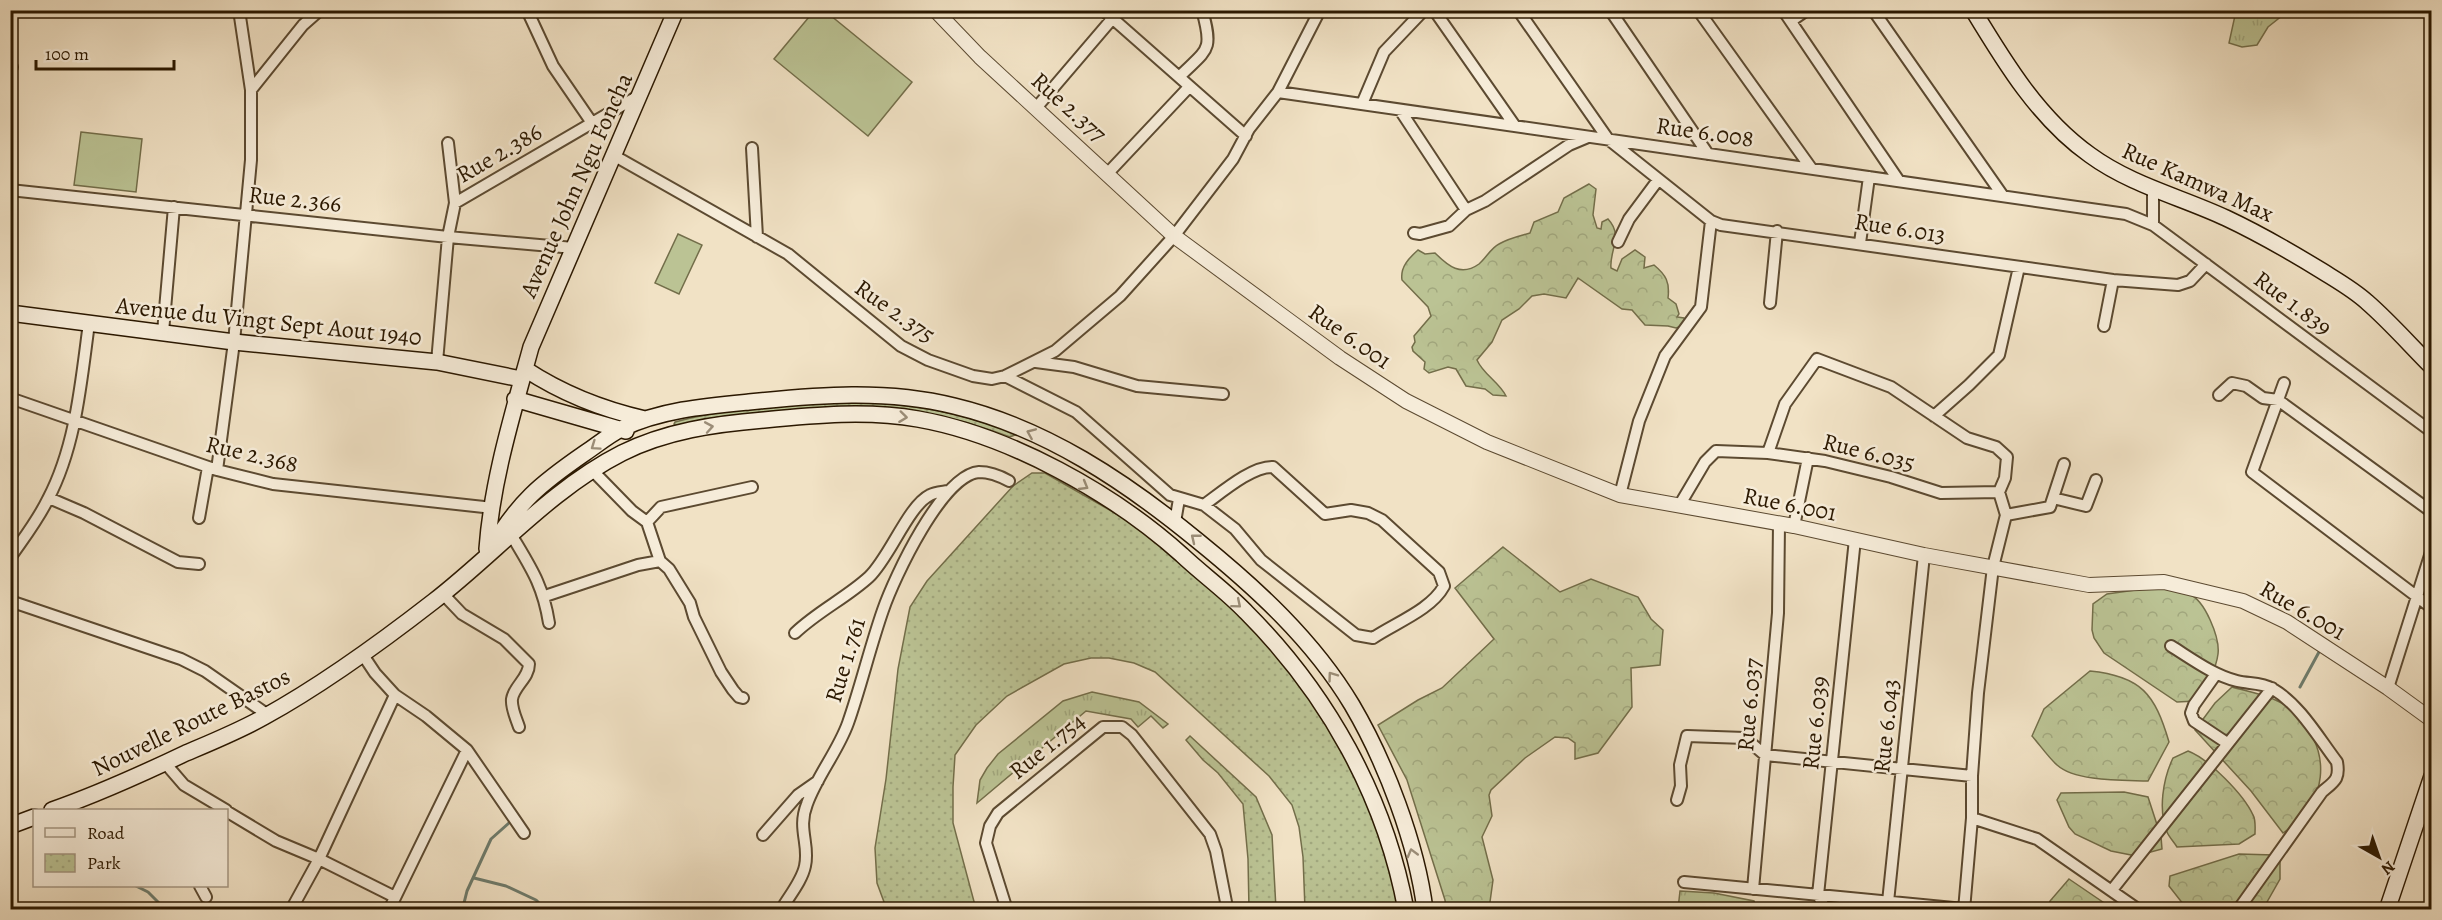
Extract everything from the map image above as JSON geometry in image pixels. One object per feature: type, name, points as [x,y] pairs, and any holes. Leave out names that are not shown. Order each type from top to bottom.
[{"type":"main road","name":"Avenue John Ngu Foncha","points":[[487,555],[493,508],[515,399],[523,374],[545,312],[676,10]]},
{"type":"main road","name":"Rue Kamwa Max","points":[[1974,10],[2037,106],[2069,139],[2110,169],[2153,190],[2223,217],[2276,243],[2345,285],[2367,301],[2432,367]]},
{"type":"main road","name":"Avenue du Vingt Sept Aout 1940","points":[[10,313],[234,342],[437,362],[523,374]]},
{"type":"main road","points":[[523,374],[580,400],[612,412],[646,420],[674,434]]},
{"type":"main road","points":[[487,555],[503,527],[530,494],[620,429],[669,413],[729,404],[824,395],[867,394],[952,405],[993,417],[1048,441],[1130,489],[1175,522],[1273,606],[1311,650],[1350,703],[1370,739],[1396,800],[1411,848],[1425,909]]},
{"type":"main road","points":[[515,399],[652,440]]},
{"type":"main road","points":[[487,555],[558,495],[593,471],[620,454],[652,440],[674,434],[729,423],[847,413],[918,419],[985,436],[1041,461],[1108,500],[1163,538],[1245,611],[1311,688],[1331,717],[1366,781],[1391,849],[1406,909]]},
{"type":"main road","name":"Nouvelle Route Bastos","points":[[59,808],[165,763],[268,715],[363,654],[443,594],[487,555]]},
{"type":"main road","points":[[2387,909],[2432,776]]},
{"type":"main road","points":[[10,826],[32,817]]},
{"type":"street","points":[[199,518],[213,469],[234,342],[247,215],[251,160],[251,90],[239,10]]},
{"type":"street","points":[[251,90],[303,24],[320,10]]},
{"type":"street","points":[[527,10],[553,66],[592,123]]},
{"type":"street","name":"Rue 2.377","points":[[935,10],[972,49],[1174,236]]},
{"type":"street","points":[[1103,10],[1245,136]]},
{"type":"street","points":[[1179,77],[1205,51],[1208,44],[1209,34],[1202,10]]},
{"type":"street","name":"Rue 2.375","points":[[613,155],[788,254],[901,346],[928,360],[973,376],[992,379],[1005,376],[1055,351],[1120,296],[1174,236],[1233,159],[1245,136],[1278,92],[1320,10]]},
{"type":"street","points":[[1362,104],[1384,52],[1424,10]]},
{"type":"street","points":[[1434,10],[1515,126]]},
{"type":"street","name":"Rue 6.013","points":[[1518,10],[1608,139],[1658,180],[1721,225],[1777,231],[2113,280],[2178,285],[2190,281],[2206,264]]},
{"type":"street","points":[[1610,10],[1708,154]]},
{"type":"street","points":[[1698,10],[1811,168]]},
{"type":"street","points":[[1784,10],[1899,181]]},
{"type":"street","points":[[1791,21],[1807,10]]},
{"type":"street","points":[[1873,10],[2002,196]]},
{"type":"street","points":[[1036,108],[1112,19]]},
{"type":"street","points":[[1108,173],[1189,87]]},
{"type":"street","name":"Rue 6.008","points":[[1278,92],[2126,214]]},
{"type":"street","name":"Rue 2.386","points":[[437,362],[448,237],[455,203],[640,94]]},
{"type":"street","points":[[1400,110],[1466,210]]},
{"type":"street","points":[[1414,233],[1420,234],[1449,226],[1466,210],[1485,201],[1569,145],[1589,137]]},
{"type":"street","points":[[448,143],[455,203]]},
{"type":"street","points":[[752,148],[757,237]]},
{"type":"street","points":[[1860,243],[1869,177]]},
{"type":"street","points":[[1618,242],[1629,219],[1658,180]]},
{"type":"street","name":"Rue 2.366","points":[[10,190],[448,237],[574,248]]},
{"type":"street","points":[[2153,190],[2153,225]]},
{"type":"street","points":[[163,333],[174,207]]},
{"type":"street","name":"Rue 1.839","points":[[2126,214],[2153,225],[2432,432]]},
{"type":"street","points":[[1620,495],[1639,421],[1665,356],[1701,307],[1711,220]]},
{"type":"street","points":[[1770,303],[1777,231]]},
{"type":"street","name":"Rue 6.001","points":[[1174,236],[1340,358],[1406,401],[1487,442],[1620,495],[1794,526],[1924,555],[2089,585],[2163,582],[2243,601],[2287,622],[2388,688],[2432,720]]},
{"type":"street","points":[[1934,416],[1998,355],[2019,267]]},
{"type":"street","points":[[2104,326],[2113,280]]},
{"type":"street","points":[[10,558],[49,498],[75,422],[89,323]]},
{"type":"street","points":[[1684,882],[1964,909],[1972,818],[1972,776],[1978,693],[1992,567],[2006,515],[2000,492],[2005,478],[2007,457],[1996,447],[1967,438],[1891,387],[1817,359],[1785,404],[1768,453]]},
{"type":"street","points":[[1035,362],[1074,367],[1137,386],[1223,393]]},
{"type":"street","points":[[1005,376],[1076,412],[1170,495],[1204,504],[1234,529],[1261,560],[1356,635],[1373,638],[1428,603],[1444,585],[1440,572],[1382,520],[1368,513],[1352,510],[1325,514],[1274,467],[1265,466],[1253,471],[1204,504]]},
{"type":"street","points":[[2219,395],[2232,383],[2246,386],[2263,398],[2278,400],[2432,512]]},
{"type":"street","points":[[2284,383],[2252,472],[2432,608]]},
{"type":"street","name":"Rue 2.368","points":[[10,398],[213,469],[273,484],[493,508]]},
{"type":"street","name":"Rue 6.035","points":[[1679,506],[1705,462],[1716,451],[1768,453],[1808,458],[1891,477],[1941,493],[2000,492]]},
{"type":"street","points":[[1794,526],[1808,458]]},
{"type":"street","points":[[2006,515],[2050,507],[2064,464]]},
{"type":"street","points":[[593,471],[646,522],[660,561],[669,569],[690,603],[694,617],[721,672],[733,690],[743,698]]},
{"type":"street","name":"Rue 1.761","points":[[781,909],[805,868],[801,823],[807,804],[847,726],[883,607],[927,521],[948,491],[977,472],[998,475],[1009,481]]},
{"type":"street","points":[[2053,498],[2086,506],[2096,480]]},
{"type":"street","points":[[646,522],[661,507],[752,487]]},
{"type":"street","points":[[795,633],[807,621],[851,592],[870,576],[886,558],[921,502],[930,494],[948,491]]},
{"type":"street","points":[[49,498],[84,513],[178,562],[199,564]]},
{"type":"street","points":[[1175,522],[1179,499]]},
{"type":"street","name":"Rue 6.037","points":[[1753,889],[1778,613],[1779,524]]},
{"type":"street","points":[[512,536],[545,596],[549,623]]},
{"type":"street","name":"Rue 6.039","points":[[1818,895],[1855,539]]},
{"type":"street","points":[[2388,688],[2432,549]]},
{"type":"street","name":"Rue 6.043","points":[[1888,902],[1924,555]]},
{"type":"street","points":[[545,596],[638,565],[660,561]]},
{"type":"street","points":[[443,594],[462,614],[504,639],[529,664],[529,671],[512,696],[512,706],[519,728]]},
{"type":"street","points":[[10,602],[181,659],[205,671],[268,715]]},
{"type":"street","points":[[2171,646],[2216,674],[2238,682],[2257,683],[2272,688],[2294,705],[2337,762],[2339,772],[2335,781],[2322,792],[2238,909]]},
{"type":"street","points":[[363,654],[375,674],[395,695],[426,716],[467,750],[524,833]]},
{"type":"street","points":[[2216,674],[2194,705],[2191,714],[2194,721],[2227,742]]},
{"type":"street","points":[[2112,890],[2272,688]]},
{"type":"street","points":[[291,909],[319,859],[395,695]]},
{"type":"street","name":"Rue 1.754","points":[[1007,909],[986,843],[990,826],[998,813],[1103,727],[1122,727],[1132,735],[1210,834],[1216,850],[1226,902],[1225,909]]},
{"type":"street","points":[[1677,800],[1681,786],[1680,765],[1687,736],[1745,738],[1766,755],[1972,776]]},
{"type":"street","points":[[389,909],[467,750]]},
{"type":"street","points":[[165,763],[184,785],[220,809]]},
{"type":"street","points":[[763,835],[798,795],[818,780]]},
{"type":"street","points":[[228,814],[276,841],[319,859],[395,897]]},
{"type":"street","points":[[1972,818],[2037,839],[2139,909]]},
{"type":"street","points":[[201,887],[206,897]]},
{"type":"street","points":[[1818,895],[1826,909]]},
{"type":"green space","points":[[2236,10],[2288,11],[2268,27],[2257,45],[2242,47],[2229,43]]},
{"type":"green space","points":[[814,11],[825,11],[912,82],[868,136],[774,59]]},
{"type":"green space","points":[[81,132],[142,139],[136,192],[74,185]]},
{"type":"green space","points":[[1589,184],[1596,189],[1593,215],[1597,228],[1601,229],[1602,222],[1608,219],[1615,231],[1611,268],[1617,271],[1622,259],[1635,250],[1645,257],[1644,268],[1654,265],[1662,272],[1668,283],[1668,298],[1676,304],[1679,314],[1677,317],[1684,318],[1685,325],[1676,328],[1645,325],[1632,310],[1622,309],[1578,278],[1566,298],[1544,294],[1532,296],[1519,309],[1502,320],[1492,342],[1477,360],[1506,396],[1493,395],[1485,389],[1466,386],[1456,369],[1448,367],[1429,373],[1424,369],[1425,362],[1413,351],[1412,347],[1415,342],[1414,336],[1431,316],[1428,307],[1402,280],[1404,267],[1411,256],[1418,250],[1425,254],[1435,253],[1450,266],[1461,270],[1472,268],[1499,244],[1530,233],[1534,222],[1558,212],[1564,198]]},
{"type":"green space","points":[[678,234],[702,245],[679,294],[655,283]]},
{"type":"green space","points":[[828,402],[868,402],[947,412],[1009,431],[1015,435],[1010,437],[951,418],[870,407],[754,413],[676,426],[674,424],[694,417],[731,411]]},
{"type":"green space","points":[[1032,473],[1045,473],[1134,524],[1168,550],[1242,615],[1284,659],[1330,723],[1375,812],[1400,909],[1305,909],[1303,857],[1299,827],[1292,805],[1269,776],[1155,672],[1134,663],[1109,658],[1091,658],[1064,664],[1007,696],[976,725],[955,755],[953,823],[976,909],[887,910],[877,883],[875,848],[886,779],[898,669],[910,607],[927,581],[1013,486]]},
{"type":"green space","points":[[1503,547],[1560,592],[1591,579],[1638,597],[1651,619],[1663,630],[1660,665],[1631,668],[1632,707],[1598,753],[1575,759],[1575,743],[1568,738],[1555,737],[1525,758],[1491,790],[1489,795],[1492,816],[1482,837],[1493,880],[1489,909],[1446,909],[1407,780],[1378,725],[1442,688],[1494,639],[1455,588]]},
{"type":"green space","points":[[2157,587],[2189,594],[2195,598],[2206,611],[2214,630],[2218,647],[2217,660],[2210,679],[2196,701],[2177,702],[2104,653],[2094,638],[2093,604],[2107,594]]},
{"type":"green space","points":[[2090,671],[2122,677],[2134,683],[2143,690],[2158,711],[2169,742],[2148,781],[2101,779],[2065,771],[2054,762],[2032,736],[2044,709]]},
{"type":"green space","points":[[2232,687],[2283,703],[2308,729],[2316,745],[2320,761],[2317,792],[2298,821],[2283,833],[2251,791],[2195,730],[2215,703]]},
{"type":"green space","points":[[1092,692],[1139,702],[1168,724],[1163,728],[1151,716],[1138,727],[1131,719],[1086,711],[977,803],[980,780],[998,754],[1063,701]]},
{"type":"green space","points":[[1190,736],[1256,797],[1272,835],[1276,909],[1249,909],[1248,859],[1243,804],[1218,773],[1186,740]]},
{"type":"green space","points":[[2188,751],[2215,769],[2242,798],[2254,817],[2255,834],[2239,844],[2177,847],[2164,823],[2163,795],[2173,758]]},
{"type":"green space","points":[[2124,792],[2148,797],[2161,837],[2162,849],[2136,856],[2111,851],[2075,834],[2069,827],[2057,800],[2061,793]]},
{"type":"green space","points":[[2239,854],[2274,855],[2280,861],[2280,879],[2263,909],[2187,909],[2169,886],[2170,876]]},
{"type":"green space","points":[[2069,879],[2113,909],[2048,909],[2050,901]]},
{"type":"green space","points":[[1680,891],[1714,893],[1754,901],[1756,909],[1678,909]]},
{"type":"waterway","points":[[2300,687],[2319,652]]},
{"type":"waterway","points":[[467,910],[464,903],[467,891],[491,839],[510,822]]},
{"type":"waterway","points":[[474,878],[506,886],[536,900],[541,905],[554,908]]},
{"type":"waterway","points":[[138,887],[148,892],[166,910]]}]
